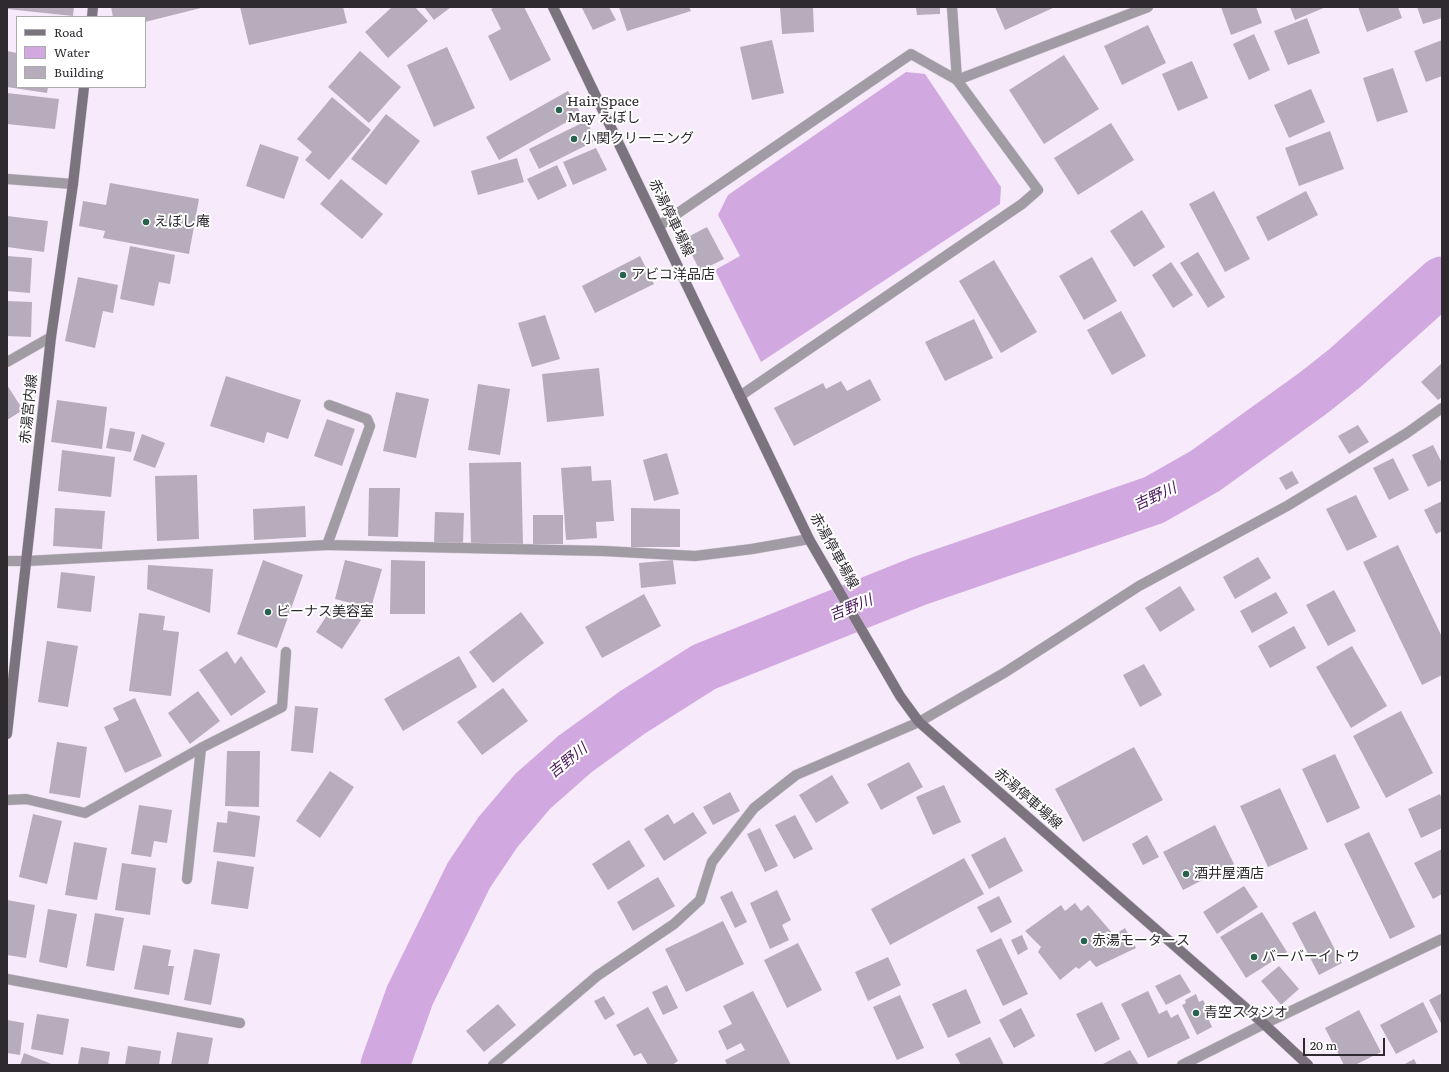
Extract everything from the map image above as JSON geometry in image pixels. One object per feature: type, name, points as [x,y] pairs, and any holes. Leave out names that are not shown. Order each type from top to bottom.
[{"type":"main road","name":"赤湯停車場線","points":[[553,7],[809,539],[900,696],[919,722],[1264,1024],[1308,1065]]},
{"type":"main road","name":"赤湯宮内線","points":[[7,734],[51,337],[73,184],[84,88]]},
{"type":"street","points":[[952,7],[957,80]]},
{"type":"street","points":[[957,80],[1148,7]]},
{"type":"street","points":[[659,226],[911,54],[957,80],[1038,190],[1022,204],[740,396]]},
{"type":"street","points":[[7,179],[73,184]]},
{"type":"street","points":[[7,362],[51,337]]},
{"type":"street","points":[[327,545],[370,426],[367,419],[329,405]]},
{"type":"street","points":[[493,1065],[597,976],[674,924],[700,900],[712,862],[754,808],[796,775],[919,722],[1004,673],[1139,586],[1288,506],[1407,434],[1442,408]]},
{"type":"street","points":[[7,561],[327,545],[604,552],[695,556],[752,549],[809,539]]},
{"type":"street","points":[[7,800],[26,799],[85,813],[201,748],[282,707],[286,652]]},
{"type":"street","points":[[187,879],[201,748]]},
{"type":"street","points":[[1182,1065],[1442,939]]},
{"type":"street","points":[[7,979],[240,1023]]},
{"type":"water","points":[[906,72],[925,74],[1001,187],[1000,204],[761,362],[715,270],[740,256],[718,215],[728,195]]},
{"type":"building","points":[[7,7],[74,7],[73,16],[7,9]]},
{"type":"building","points":[[111,7],[201,7],[146,22],[146,16],[113,16]]},
{"type":"building","points":[[240,7],[343,7],[347,23],[249,45]]},
{"type":"building","points":[[392,7],[415,7],[428,21],[388,58],[365,32]]},
{"type":"building","points":[[424,7],[451,7],[434,20]]},
{"type":"building","points":[[495,7],[524,7],[551,60],[510,81],[488,36],[501,29],[491,9]]},
{"type":"building","points":[[609,7],[616,20],[593,30],[582,8]]},
{"type":"building","points":[[619,7],[689,7],[691,11],[627,31]]},
{"type":"building","points":[[780,7],[813,7],[814,32],[782,34]]},
{"type":"building","points":[[916,7],[940,7],[940,14],[917,15]]},
{"type":"building","points":[[995,7],[1055,7],[1005,30]]},
{"type":"building","points":[[1221,7],[1256,7],[1262,23],[1231,35]]},
{"type":"building","points":[[1290,7],[1326,7],[1295,20]]},
{"type":"building","points":[[1358,7],[1398,7],[1402,18],[1367,32]]},
{"type":"building","points":[[1417,7],[1442,7],[1442,18],[1423,24]]},
{"type":"building","points":[[1307,18],[1320,53],[1288,65],[1274,31]]},
{"type":"building","points":[[1148,25],[1166,63],[1122,85],[1104,46]]},
{"type":"building","points":[[1254,34],[1270,70],[1249,80],[1233,44]]},
{"type":"building","points":[[772,40],[784,93],[752,100],[740,47]]},
{"type":"building","points":[[1442,40],[1442,76],[1426,82],[1414,51]]},
{"type":"building","points":[[447,47],[475,108],[434,127],[407,65]]},
{"type":"building","points":[[7,51],[16,53],[16,88],[48,88],[47,93],[7,87]]},
{"type":"building","points":[[360,51],[401,87],[369,123],[328,87]]},
{"type":"building","points":[[1064,55],[1099,109],[1044,144],[1009,90]]},
{"type":"building","points":[[1192,61],[1208,98],[1178,111],[1162,74]]},
{"type":"building","points":[[1393,68],[1408,112],[1377,122],[1363,78]]},
{"type":"building","points":[[1311,89],[1325,122],[1289,138],[1274,105]]},
{"type":"building","points":[[568,91],[581,114],[499,160],[486,137]]},
{"type":"building","points":[[7,93],[59,99],[55,129],[7,124]]},
{"type":"building","points":[[332,97],[371,130],[329,180],[305,160],[312,152],[297,139]]},
{"type":"building","points":[[386,114],[420,141],[386,185],[351,159]]},
{"type":"building","points":[[586,121],[597,140],[539,169],[529,149]]},
{"type":"building","points":[[1111,123],[1134,160],[1078,195],[1054,158]]},
{"type":"building","points":[[1330,131],[1344,169],[1299,186],[1285,148]]},
{"type":"building","points":[[260,144],[299,157],[284,199],[246,186]]},
{"type":"building","points":[[596,148],[607,170],[573,185],[563,162]]},
{"type":"building","points":[[517,158],[524,182],[478,195],[471,171]]},
{"type":"building","points":[[557,165],[567,186],[538,200],[527,179]]},
{"type":"building","points":[[341,179],[383,214],[362,239],[320,204]]},
{"type":"building","points":[[110,183],[199,199],[189,254],[103,238],[105,231],[79,226],[83,201],[106,205]]},
{"type":"building","points":[[1214,191],[1250,259],[1225,272],[1189,204]]},
{"type":"building","points":[[1306,191],[1318,215],[1268,241],[1256,217]]},
{"type":"building","points":[[1142,210],[1165,247],[1134,267],[1110,231]]},
{"type":"building","points":[[7,216],[48,221],[44,252],[7,247]]},
{"type":"building","points":[[707,227],[724,259],[700,271],[684,239]]},
{"type":"building","points":[[130,246],[175,255],[170,284],[159,282],[154,306],[120,299]]},
{"type":"building","points":[[1198,252],[1225,297],[1208,308],[1180,263]]},
{"type":"building","points":[[7,256],[32,258],[30,293],[7,291]]},
{"type":"building","points":[[640,256],[654,284],[595,313],[582,286]]},
{"type":"building","points":[[1092,257],[1117,301],[1084,320],[1059,276]]},
{"type":"building","points":[[994,260],[1037,332],[1001,353],[959,281]]},
{"type":"building","points":[[1171,262],[1193,295],[1173,308],[1152,275]]},
{"type":"building","points":[[78,277],[118,285],[113,313],[103,311],[95,348],[65,341]]},
{"type":"building","points":[[7,301],[32,302],[31,337],[7,336]]},
{"type":"building","points":[[1121,311],[1146,356],[1112,375],[1087,330]]},
{"type":"building","points":[[545,315],[560,359],[532,367],[518,323]]},
{"type":"building","points":[[974,319],[993,358],[945,381],[925,342]]},
{"type":"building","points":[[1442,363],[1442,397],[1438,400],[1421,382]]},
{"type":"building","points":[[599,368],[604,416],[547,422],[542,374]]},
{"type":"building","points":[[226,376],[301,400],[288,439],[267,432],[264,443],[210,426]]},
{"type":"building","points":[[870,379],[881,400],[794,446],[774,408],[823,383],[826,389],[841,381],[847,391]]},
{"type":"building","points":[[478,384],[510,389],[500,455],[468,450]]},
{"type":"building","points":[[7,385],[23,410],[7,420]]},
{"type":"building","points":[[396,392],[429,399],[416,458],[383,451]]},
{"type":"building","points":[[57,400],[107,407],[102,449],[51,442]]},
{"type":"building","points":[[327,419],[355,429],[342,466],[314,456]]},
{"type":"building","points":[[1358,425],[1369,442],[1349,454],[1338,436]]},
{"type":"building","points":[[110,428],[135,432],[131,452],[106,448]]},
{"type":"building","points":[[142,434],[165,443],[155,468],[133,460]]},
{"type":"building","points":[[1433,445],[1442,463],[1442,480],[1428,487],[1412,455]]},
{"type":"building","points":[[62,450],[115,457],[111,497],[58,491]]},
{"type":"building","points":[[667,453],[679,494],[654,501],[643,460]]},
{"type":"building","points":[[1393,458],[1409,490],[1389,500],[1373,468]]},
{"type":"building","points":[[521,462],[523,544],[471,545],[469,463]]},
{"type":"building","points":[[591,466],[592,481],[611,480],[614,521],[596,522],[597,538],[566,540],[561,468]]},
{"type":"building","points":[[1292,471],[1299,483],[1286,490],[1279,478]]},
{"type":"building","points":[[197,475],[199,539],[157,541],[155,476]]},
{"type":"building","points":[[369,488],[400,488],[398,537],[368,536]]},
{"type":"building","points":[[1356,495],[1377,537],[1347,551],[1326,509]]},
{"type":"building","points":[[1442,501],[1442,531],[1436,534],[1424,510]]},
{"type":"building","points":[[305,506],[306,537],[254,540],[253,509]]},
{"type":"building","points":[[55,508],[105,511],[102,549],[53,546]]},
{"type":"building","points":[[631,508],[680,509],[680,547],[631,547]]},
{"type":"building","points":[[435,512],[464,513],[463,543],[434,543]]},
{"type":"building","points":[[533,515],[563,515],[563,544],[533,544]]},
{"type":"building","points":[[1398,545],[1442,637],[1442,675],[1422,685],[1363,562]]},
{"type":"building","points":[[1258,557],[1271,578],[1235,599],[1223,577]]},
{"type":"building","points":[[263,560],[303,575],[277,648],[237,634]]},
{"type":"building","points":[[345,560],[382,569],[371,608],[335,599]]},
{"type":"building","points":[[391,560],[425,561],[425,614],[390,614]]},
{"type":"building","points":[[673,560],[676,584],[641,588],[639,563]]},
{"type":"building","points":[[148,565],[213,569],[210,613],[147,589]]},
{"type":"building","points":[[61,572],[95,576],[91,612],[57,608]]},
{"type":"building","points":[[1180,586],[1195,610],[1160,632],[1145,608]]},
{"type":"building","points":[[1334,590],[1356,631],[1328,646],[1306,605]]},
{"type":"building","points":[[1276,592],[1288,613],[1252,633],[1240,611]]},
{"type":"building","points":[[644,594],[661,626],[602,658],[585,627]]},
{"type":"building","points":[[335,603],[361,620],[342,649],[316,632]]},
{"type":"building","points":[[521,612],[544,643],[493,683],[469,652]]},
{"type":"building","points":[[139,613],[165,616],[163,630],[179,632],[171,696],[129,691]]},
{"type":"building","points":[[1294,626],[1306,648],[1270,668],[1258,646]]},
{"type":"building","points":[[47,641],[78,646],[68,707],[38,702]]},
{"type":"building","points":[[1352,646],[1387,706],[1351,728],[1316,667]]},
{"type":"building","points":[[227,651],[235,664],[241,656],[266,692],[231,716],[199,670]]},
{"type":"building","points":[[459,656],[477,687],[403,731],[384,699]]},
{"type":"building","points":[[1144,664],[1162,695],[1140,707],[1123,675]]},
{"type":"building","points":[[503,688],[528,721],[482,755],[457,722]]},
{"type":"building","points":[[198,691],[220,721],[190,744],[168,713]]},
{"type":"building","points":[[135,698],[162,756],[125,773],[104,727],[119,720],[113,708]]},
{"type":"building","points":[[295,706],[318,708],[313,753],[291,751]]},
{"type":"building","points":[[1401,711],[1433,773],[1386,798],[1353,736]]},
{"type":"building","points":[[57,742],[87,747],[80,798],[49,793]]},
{"type":"building","points":[[1134,747],[1163,800],[1083,842],[1055,789]]},
{"type":"building","points":[[227,751],[260,751],[259,807],[225,806]]},
{"type":"building","points":[[1335,754],[1360,808],[1327,823],[1302,769]]},
{"type":"building","points":[[909,762],[923,787],[881,810],[867,784]]},
{"type":"building","points":[[330,771],[354,787],[320,838],[296,821]]},
{"type":"building","points":[[832,775],[849,803],[816,823],[799,795]]},
{"type":"building","points":[[944,785],[961,822],[933,835],[916,797]]},
{"type":"building","points":[[1280,788],[1308,849],[1268,867],[1240,806]]},
{"type":"building","points":[[730,792],[740,811],[713,825],[703,807]]},
{"type":"building","points":[[1440,794],[1442,799],[1442,828],[1421,838],[1408,809]]},
{"type":"building","points":[[139,805],[172,810],[167,843],[154,841],[151,857],[131,854]]},
{"type":"building","points":[[228,811],[260,816],[255,857],[213,852],[217,822],[227,823]]},
{"type":"building","points":[[693,812],[707,833],[664,861],[644,829],[668,814],[674,824]]},
{"type":"building","points":[[33,814],[62,821],[47,884],[19,877]]},
{"type":"building","points":[[795,815],[813,849],[794,859],[775,825]]},
{"type":"building","points":[[1215,825],[1234,864],[1183,890],[1163,852]]},
{"type":"building","points":[[760,828],[778,866],[765,872],[747,834]]},
{"type":"building","points":[[1369,832],[1415,927],[1390,939],[1344,844]]},
{"type":"building","points":[[1147,835],[1159,857],[1143,865],[1132,844]]},
{"type":"building","points":[[1005,837],[1023,871],[989,889],[971,855]]},
{"type":"building","points":[[629,840],[645,866],[608,890],[592,864]]},
{"type":"building","points":[[74,842],[107,848],[97,900],[65,895]]},
{"type":"building","points":[[1442,849],[1442,894],[1433,899],[1414,863]]},
{"type":"building","points":[[964,858],[984,894],[890,945],[871,909]]},
{"type":"building","points":[[217,861],[254,867],[248,909],[211,904]]},
{"type":"building","points":[[122,863],[156,868],[150,915],[115,910]]},
{"type":"building","points":[[658,877],[675,906],[633,931],[617,902]]},
{"type":"building","points":[[1244,886],[1258,907],[1217,934],[1203,912]]},
{"type":"building","points":[[777,890],[791,920],[782,925],[789,940],[770,949],[750,903]]},
{"type":"building","points":[[732,891],[747,922],[735,928],[720,897]]},
{"type":"building","points":[[999,896],[1012,922],[991,933],[977,907]]},
{"type":"building","points":[[7,900],[35,905],[26,958],[7,955]]},
{"type":"building","name":"赤湯モータース","points":[[1075,903],[1081,911],[1088,905],[1114,935],[1125,928],[1136,948],[1096,967],[1090,960],[1079,969],[1076,967],[1060,980],[1038,952],[1041,947],[1025,931],[1061,905],[1065,911]]},
{"type":"building","points":[[48,909],[77,914],[67,968],[39,962]]},
{"type":"building","points":[[1315,911],[1342,963],[1319,975],[1292,923]]},
{"type":"building","points":[[1262,912],[1287,952],[1246,978],[1220,937]]},
{"type":"building","points":[[95,913],[124,918],[114,971],[86,966]]},
{"type":"building","points":[[723,921],[744,964],[686,992],[665,949]]},
{"type":"building","points":[[1022,935],[1028,949],[1018,955],[1011,940]]},
{"type":"building","points":[[1001,938],[1028,994],[1003,1006],[976,950]]},
{"type":"building","points":[[798,943],[822,990],[787,1008],[764,960]]},
{"type":"building","points":[[143,945],[171,950],[168,966],[174,966],[169,995],[134,989]]},
{"type":"building","points":[[194,949],[220,954],[211,1005],[184,1000]]},
{"type":"building","points":[[888,957],[901,985],[868,1001],[855,972]]},
{"type":"building","points":[[1279,966],[1299,989],[1281,1005],[1261,981]]},
{"type":"building","points":[[1180,974],[1191,992],[1166,1005],[1155,986]]},
{"type":"building","points":[[667,985],[678,1008],[663,1015],[652,992]]},
{"type":"building","points":[[966,989],[981,1023],[948,1038],[932,1004]]},
{"type":"building","points":[[753,991],[791,1065],[727,1065],[725,1060],[745,1050],[741,1043],[727,1050],[718,1031],[732,1024],[723,1006]]},
{"type":"building","points":[[1148,991],[1159,1014],[1167,1010],[1171,1018],[1178,1014],[1190,1038],[1148,1058],[1121,1004]]},
{"type":"building","points":[[1442,993],[1442,1025],[1429,1000]]},
{"type":"building","points":[[1196,994],[1199,1002],[1203,1000],[1210,1014],[1207,1016],[1212,1027],[1197,1035],[1182,1005],[1186,1003],[1185,1000]]},
{"type":"building","points":[[900,995],[924,1048],[897,1060],[873,1007]]},
{"type":"building","points":[[604,996],[615,1014],[605,1020],[594,1001]]},
{"type":"building","points":[[1102,1002],[1120,1039],[1095,1052],[1076,1014]]},
{"type":"building","points":[[1423,1002],[1438,1032],[1396,1054],[1380,1025]]},
{"type":"building","points":[[498,1004],[516,1025],[484,1052],[466,1031]]},
{"type":"building","points":[[648,1007],[678,1061],[672,1065],[648,1065],[641,1053],[634,1056],[616,1025]]},
{"type":"building","points":[[1021,1008],[1035,1036],[1014,1048],[999,1020]]},
{"type":"building","points":[[1359,1010],[1381,1052],[1355,1065],[1344,1065],[1325,1028]]},
{"type":"building","points":[[37,1014],[69,1019],[63,1055],[31,1049]]},
{"type":"building","points":[[7,1020],[24,1023],[20,1055],[7,1053]]},
{"type":"building","points":[[177,1032],[213,1038],[208,1065],[171,1065]]},
{"type":"building","points":[[990,1037],[1004,1065],[961,1065],[955,1054]]},
{"type":"building","points":[[128,1046],[161,1051],[159,1065],[125,1065]]},
{"type":"building","points":[[81,1047],[110,1052],[108,1065],[78,1065]]},
{"type":"building","points":[[1130,1050],[1139,1065],[1101,1065]]},
{"type":"building","points":[[24,1053],[54,1065],[20,1065]]},
{"type":"building","points":[[1414,1059],[1417,1065],[1403,1065]]},
{"type":"waterway","name":"吉野川","points":[[385,1065],[410,995],[469,875],[498,832],[533,791],[575,754],[633,712],[704,667],[919,581],[1154,500],[1205,471],[1312,394],[1345,368],[1442,281]]},
{"type":"place","name":"Hair Space May えぼし","points":[[559,110]]},
{"type":"place","name":"小関クリーニング","points":[[574,139]]},
{"type":"place","name":"えぼし庵","points":[[146,222]]},
{"type":"place","name":"アビコ洋品店","points":[[623,275]]},
{"type":"place","name":"ビーナス美容室","points":[[268,612]]},
{"type":"place","name":"酒井屋酒店","points":[[1186,874]]},
{"type":"place","name":"赤湯モータース","points":[[1084,941]]},
{"type":"place","name":"バーバーイトウ","points":[[1254,957]]},
{"type":"place","name":"青空スタジオ","points":[[1196,1013]]}]
